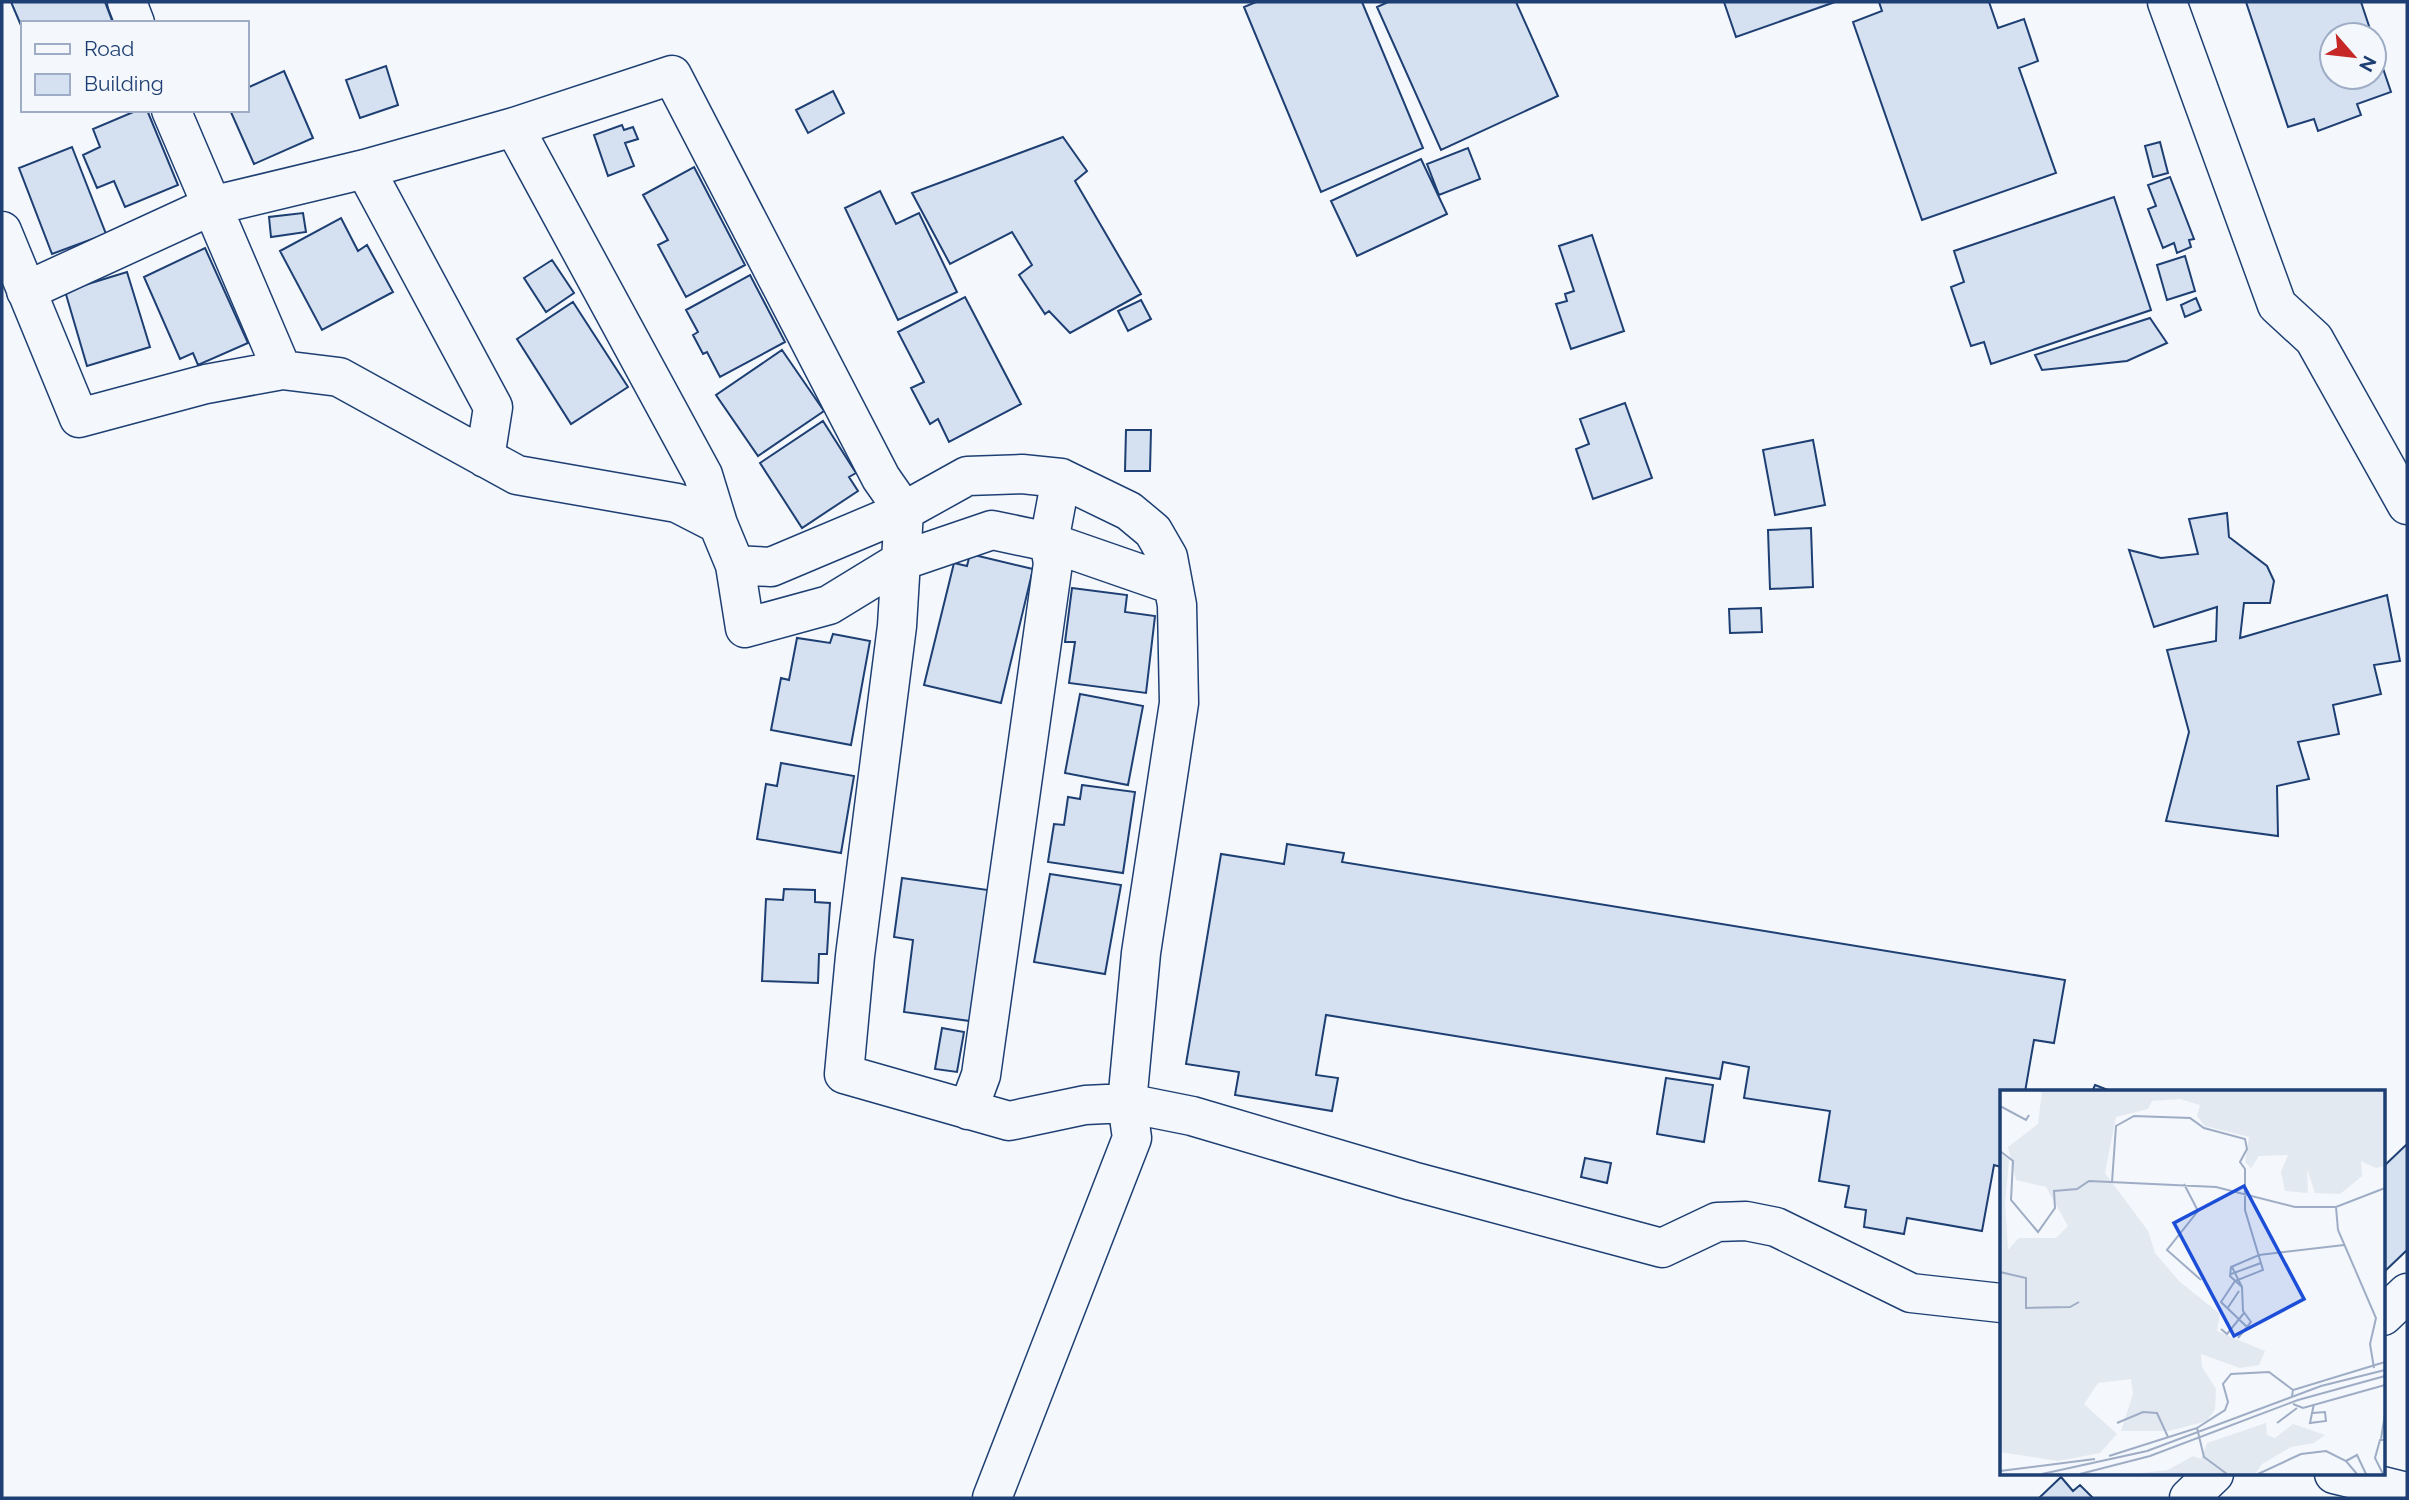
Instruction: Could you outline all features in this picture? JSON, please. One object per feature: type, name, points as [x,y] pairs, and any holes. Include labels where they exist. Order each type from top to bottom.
[{"type":"street","points":[[127,2],[134,21]]},
{"type":"street","points":[[2166,2],[2277,305],[2314,339],[2407,505]]},
{"type":"street","points":[[26,291],[211,206],[365,169],[514,127],[672,75],[881,478],[904,511],[897,626],[855,956],[844,1074],[1009,1121],[1085,1105],[1127,1103],[1192,1116],[1412,1181],[1662,1248],[1717,1222],[1746,1221],[1776,1227],[1911,1293],[2000,1303]]},
{"type":"street","points":[[172,112],[282,370]]},
{"type":"street","points":[[514,127],[703,475],[718,524],[735,565],[745,628],[829,605],[901,561],[992,530],[1049,542],[1173,584]]},
{"type":"street","points":[[365,169],[493,407],[485,458]]},
{"type":"street","points":[[2,231],[79,418],[206,384],[282,370],[339,377],[517,475],[677,503],[718,524]]},
{"type":"street","points":[[735,565],[771,567],[904,511],[967,476],[1022,474],[1061,478],[1129,511],[1153,531],[1168,557],[1177,605],[1179,703],[1141,953],[1127,1103],[1132,1138],[992,1498]]},
{"type":"street","points":[[968,1110],[981,1074],[1053,562],[1049,542],[1061,478]]},
{"type":"street","points":[[2384,1315],[2407,1293]]},
{"type":"street","points":[[2189,1498],[2212,1476]]},
{"type":"street","points":[[2342,1476],[2407,1492]]},
{"type":"building","points":[[11,2],[105,2],[112,21],[21,21],[21,25]]},
{"type":"building","points":[[1256,2],[1362,2],[1423,148],[1321,192],[1244,7]]},
{"type":"building","points":[[1388,2],[1516,2],[1558,96],[1441,150],[1377,7]]},
{"type":"building","points":[[1724,2],[1835,2],[1736,37]]},
{"type":"building","points":[[1879,2],[1989,2],[1998,28],[2024,19],[2038,61],[2019,68],[2056,173],[1922,220],[1853,22],[1882,11]]},
{"type":"building","points":[[2246,2],[2361,2],[2367,21],[2318,21],[2318,91],[2388,91],[2388,83],[2391,92],[2357,104],[2361,115],[2318,131],[2314,119],[2288,127]]},
{"type":"building","points":[[386,66],[398,105],[360,118],[346,80]]},
{"type":"building","points":[[284,71],[313,138],[254,164],[231,112],[248,112],[248,88]]},
{"type":"building","points":[[833,91],[844,113],[808,133],[796,110]]},
{"type":"building","points":[[133,112],[148,112],[178,185],[125,207],[114,181],[97,188],[83,155],[100,147],[93,129]]},
{"type":"building","points":[[622,125],[624,130],[633,127],[638,139],[625,143],[634,166],[608,176],[594,135]]},
{"type":"building","points":[[1063,137],[1087,171],[1075,181],[1141,294],[1070,333],[1049,311],[1045,314],[1019,275],[1032,265],[1012,232],[950,264],[912,193]]},
{"type":"building","points":[[2160,142],[2168,173],[2153,177],[2145,146]]},
{"type":"building","points":[[72,147],[106,234],[52,254],[19,168]]},
{"type":"building","points":[[1468,148],[1480,179],[1439,195],[1427,164]]},
{"type":"building","points":[[1421,159],[1447,214],[1357,256],[1331,201]]},
{"type":"building","points":[[694,167],[745,265],[686,297],[658,245],[668,240],[643,195]]},
{"type":"building","points":[[2170,177],[2194,239],[2189,240],[2191,247],[2177,253],[2174,243],[2163,248],[2148,209],[2156,206],[2148,185]]},
{"type":"building","points":[[880,191],[896,224],[919,213],[957,292],[898,320],[845,208]]},
{"type":"building","points":[[2114,197],[2151,310],[1991,364],[1984,342],[1971,346],[1951,287],[1964,282],[1954,251]]},
{"type":"building","points":[[303,213],[306,232],[271,237],[269,217]]},
{"type":"building","points":[[341,218],[358,251],[367,245],[393,292],[322,330],[280,251]]},
{"type":"building","points":[[1592,235],[1624,331],[1571,349],[1556,304],[1567,301],[1565,294],[1574,291],[1559,246]]},
{"type":"building","points":[[205,248],[248,343],[198,365],[193,353],[180,359],[144,277]]},
{"type":"building","points":[[2185,256],[2195,291],[2167,300],[2157,265]]},
{"type":"building","points":[[552,260],[574,293],[546,312],[524,278]]},
{"type":"building","points":[[127,272],[150,347],[87,366],[65,291]]},
{"type":"building","points":[[750,275],[785,342],[720,377],[707,352],[703,354],[693,335],[698,332],[686,310]]},
{"type":"building","points":[[965,297],[1021,404],[949,442],[938,419],[930,424],[911,388],[924,382],[898,332]]},
{"type":"building","points":[[2196,298],[2201,310],[2185,317],[2181,305]]},
{"type":"building","points":[[1141,300],[1151,319],[1128,331],[1118,311]]},
{"type":"building","points":[[573,302],[628,387],[571,424],[517,339]]},
{"type":"building","points":[[2150,318],[2167,343],[2127,361],[2042,370],[2035,355]]},
{"type":"building","points":[[782,350],[824,411],[758,456],[716,395]]},
{"type":"building","points":[[1625,403],[1652,478],[1593,499],[1576,449],[1589,444],[1580,419]]},
{"type":"building","points":[[823,421],[856,473],[849,477],[858,491],[802,528],[760,463]]},
{"type":"building","points":[[1126,430],[1151,430],[1150,471],[1125,471]]},
{"type":"building","points":[[1813,440],[1825,505],[1775,515],[1763,450]]},
{"type":"building","points":[[2227,513],[2229,537],[2267,566],[2274,581],[2270,603],[2244,603],[2240,638],[2387,595],[2400,661],[2374,665],[2381,694],[2333,705],[2339,734],[2298,742],[2309,779],[2277,786],[2278,836],[2166,821],[2189,732],[2167,650],[2216,641],[2217,607],[2154,627],[2129,550],[2161,558],[2198,554],[2189,519]]},
{"type":"building","points":[[1811,528],[1813,587],[1770,589],[1768,530]]},
{"type":"building","points":[[970,554],[1033,569],[1001,703],[924,685],[954,563],[967,566]]},
{"type":"building","points":[[1072,588],[1127,595],[1125,612],[1155,616],[1146,693],[1069,683],[1075,642],[1065,642]]},
{"type":"building","points":[[1761,608],[1762,632],[1730,633],[1729,609]]},
{"type":"building","points":[[833,634],[870,641],[851,745],[771,730],[781,678],[789,680],[797,638],[830,643]]},
{"type":"building","points":[[1080,694],[1143,706],[1128,785],[1065,773]]},
{"type":"building","points":[[781,763],[854,776],[841,853],[757,839],[766,784],[777,786]]},
{"type":"building","points":[[1082,785],[1135,792],[1123,873],[1048,862],[1054,824],[1064,825],[1068,797],[1080,799]]},
{"type":"building","points":[[1287,844],[1344,853],[1342,862],[2065,980],[2054,1043],[2034,1040],[2025,1090],[2000,1090],[2000,1167],[1994,1165],[1982,1231],[1907,1218],[1904,1234],[1864,1227],[1866,1210],[1845,1207],[1849,1186],[1819,1181],[1830,1111],[1744,1098],[1749,1067],[1723,1062],[1720,1079],[1326,1015],[1316,1075],[1338,1078],[1332,1111],[1235,1095],[1239,1072],[1186,1064],[1221,854],[1284,864]]},
{"type":"building","points":[[1050,874],[1121,885],[1105,974],[1034,962]]},
{"type":"building","points":[[902,878],[988,890],[970,1021],[904,1012],[913,940],[894,937]]},
{"type":"building","points":[[784,889],[815,890],[815,902],[830,903],[827,954],[819,954],[818,983],[762,981],[766,899],[783,900]]},
{"type":"building","points":[[942,1028],[964,1032],[957,1072],[935,1069]]},
{"type":"building","points":[[1666,1078],[1713,1085],[1704,1142],[1657,1134]]},
{"type":"building","points":[[2095,1085],[2108,1090],[2093,1090]]},
{"type":"building","points":[[2407,1144],[2407,1250],[2384,1272],[2384,1166]]},
{"type":"building","points":[[1585,1158],[1611,1163],[1607,1183],[1581,1177]]},
{"type":"building","points":[[2061,1477],[2073,1491],[2080,1485],[2093,1498],[2039,1498]]}]
